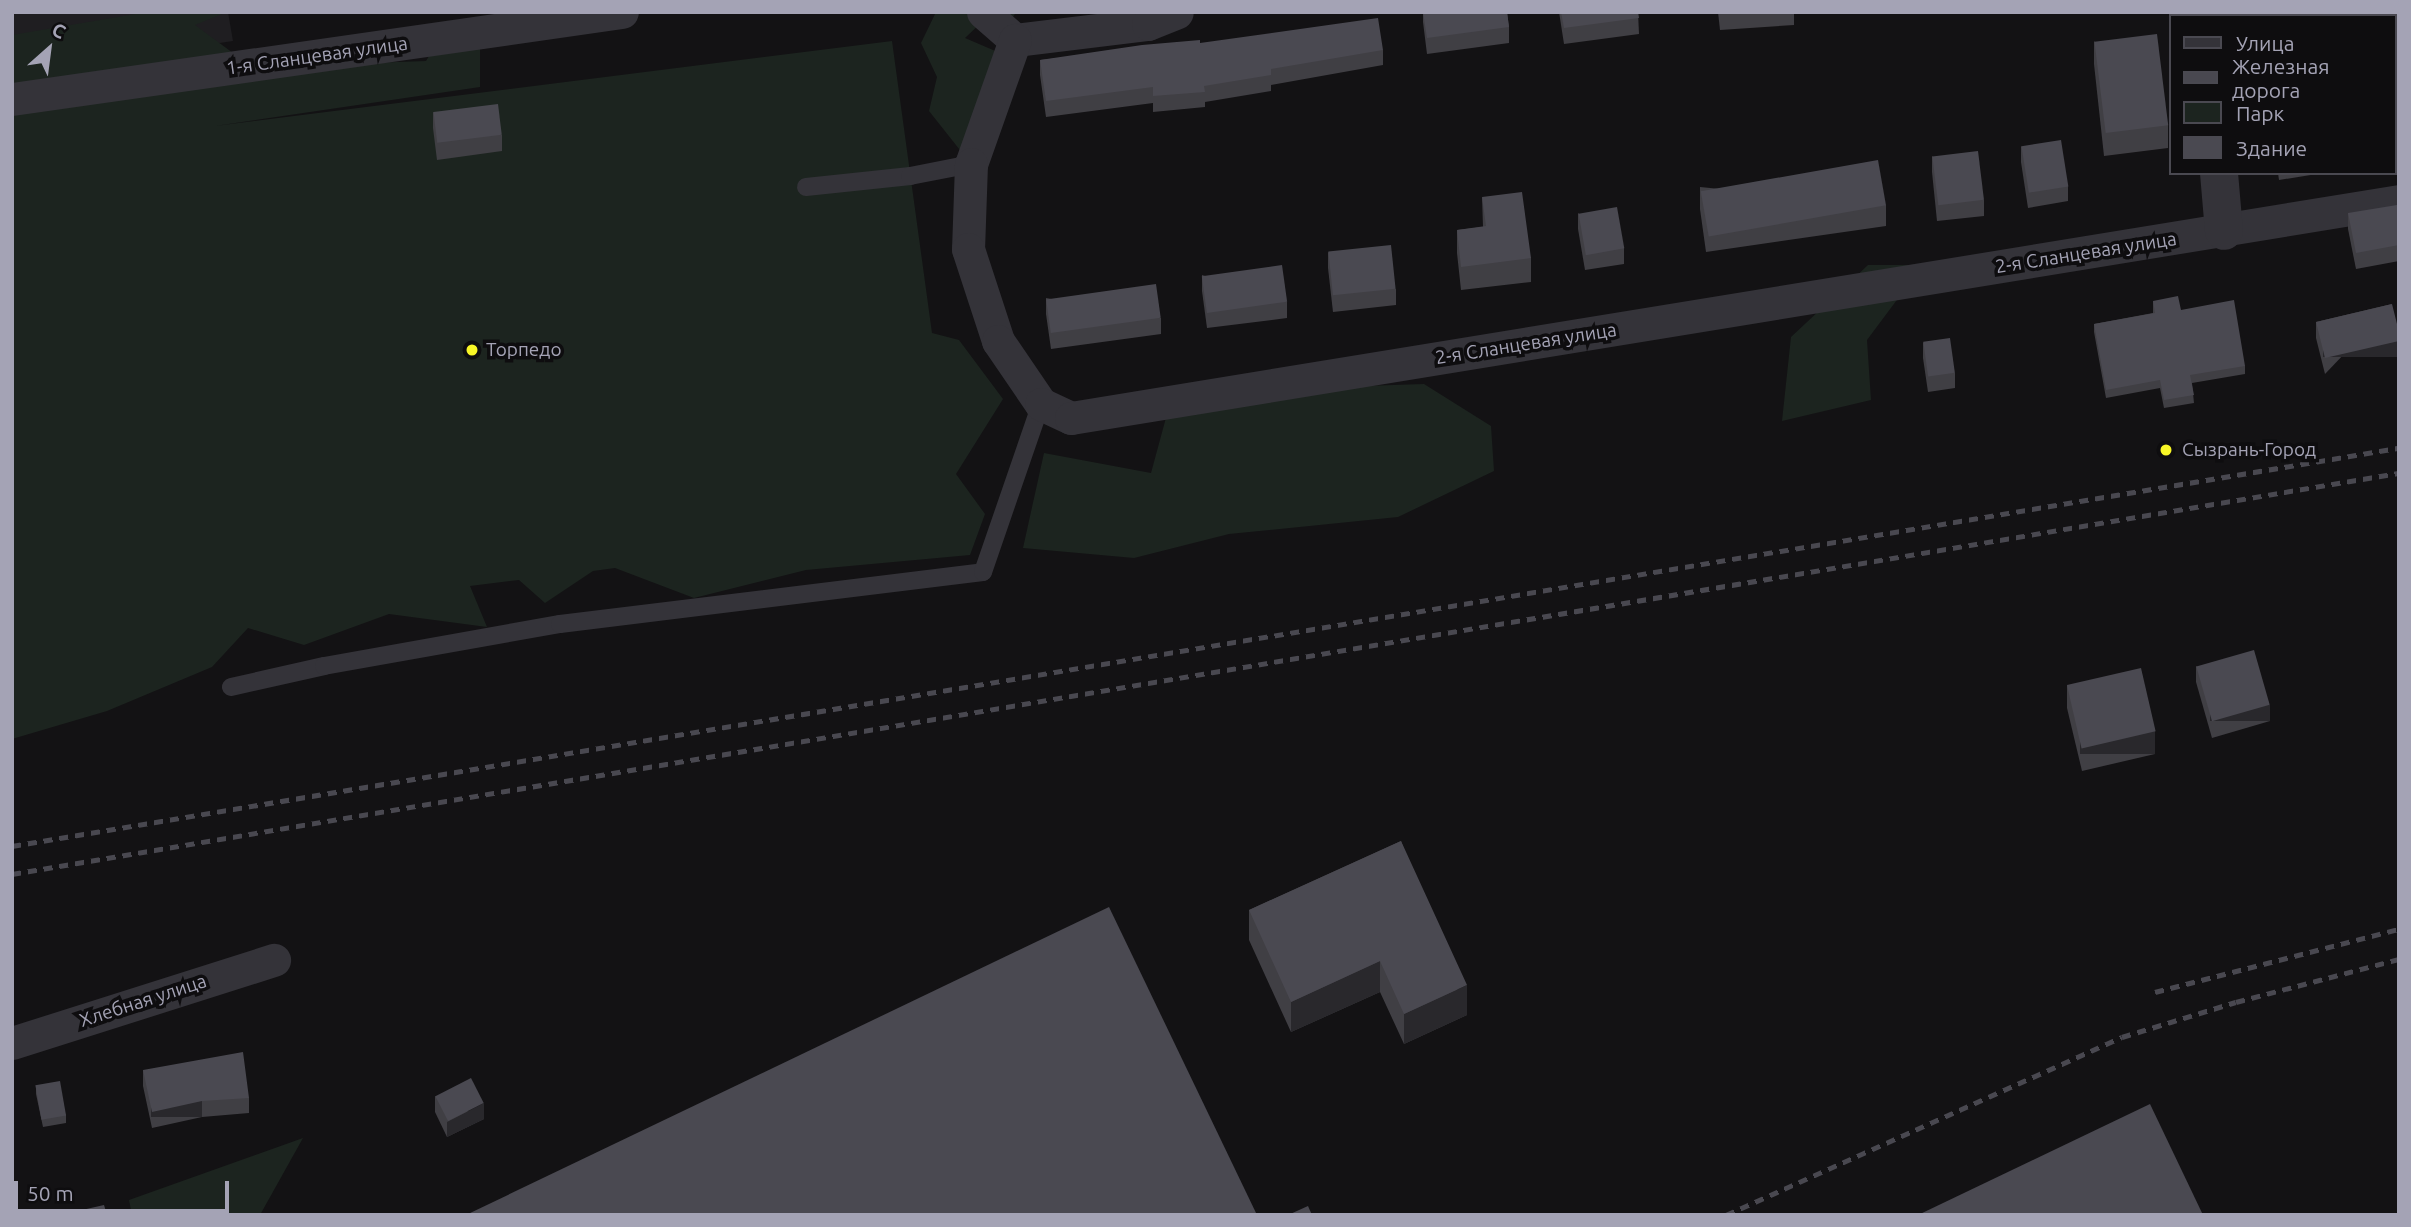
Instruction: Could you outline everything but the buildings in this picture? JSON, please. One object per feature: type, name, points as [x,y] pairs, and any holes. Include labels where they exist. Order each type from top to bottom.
[{"type":"street","name":"1-я Сланцевая улица","points":[[12,99],[622,12]]},
{"type":"street","points":[[983,12],[1014,40],[1148,24],[1177,12]]},
{"type":"street","points":[[1014,40],[971,164],[968,249],[998,341],[1041,404]]},
{"type":"street","points":[[2219,175],[2224,230]]},
{"type":"street","name":"2-я Сланцевая улица","points":[[1041,404],[1072,418],[2399,201]]},
{"type":"street","name":"Хлебная улица","points":[[12,1043],[274,960]]},
{"type":"lane","points":[[806,187],[910,176],[971,164]]},
{"type":"lane","points":[[231,687],[324,666],[560,624],[983,572],[1041,404]]},
{"type":"shaded area","points":[[12,12],[228,12],[233,41],[12,74]]},
{"type":"green space","name":"Торпедо","points":[[147,12],[227,12],[195,25],[252,67],[426,61],[445,29],[480,45],[480,87],[215,126],[892,41],[932,333],[959,340],[1003,399],[956,474],[985,514],[970,555],[806,570],[694,598],[615,568],[593,571],[545,603],[519,580],[470,586],[487,627],[389,614],[304,645],[248,628],[212,667],[107,711],[12,739],[12,35]]},
{"type":"green space","points":[[936,12],[1016,12],[1010,22],[982,22],[965,38],[1000,53],[971,164],[929,111],[937,77],[921,43]]},
{"type":"green space","points":[[1868,265],[1923,265],[1867,340],[1871,400],[1782,421],[1791,337]]},
{"type":"green space","points":[[1424,384],[1491,426],[1494,471],[1398,517],[1229,534],[1134,558],[1023,548],[1044,453],[1151,473],[1167,414],[1302,388]]},
{"type":"green space","points":[[303,1138],[260,1215],[132,1215],[129,1200]]},
{"type":"railway","points":[[12,846],[2399,448]]},
{"type":"railway","points":[[12,874],[2399,473]]},
{"type":"railway","points":[[2155,992],[2399,929]]},
{"type":"railway","points":[[1726,1215],[2122,1037],[2236,1002],[2399,959]]},
{"type":"place","name":"Торпедо","points":[[472,350]]},
{"type":"place","name":"Сызрань-Город","points":[[2166,450]]}]
